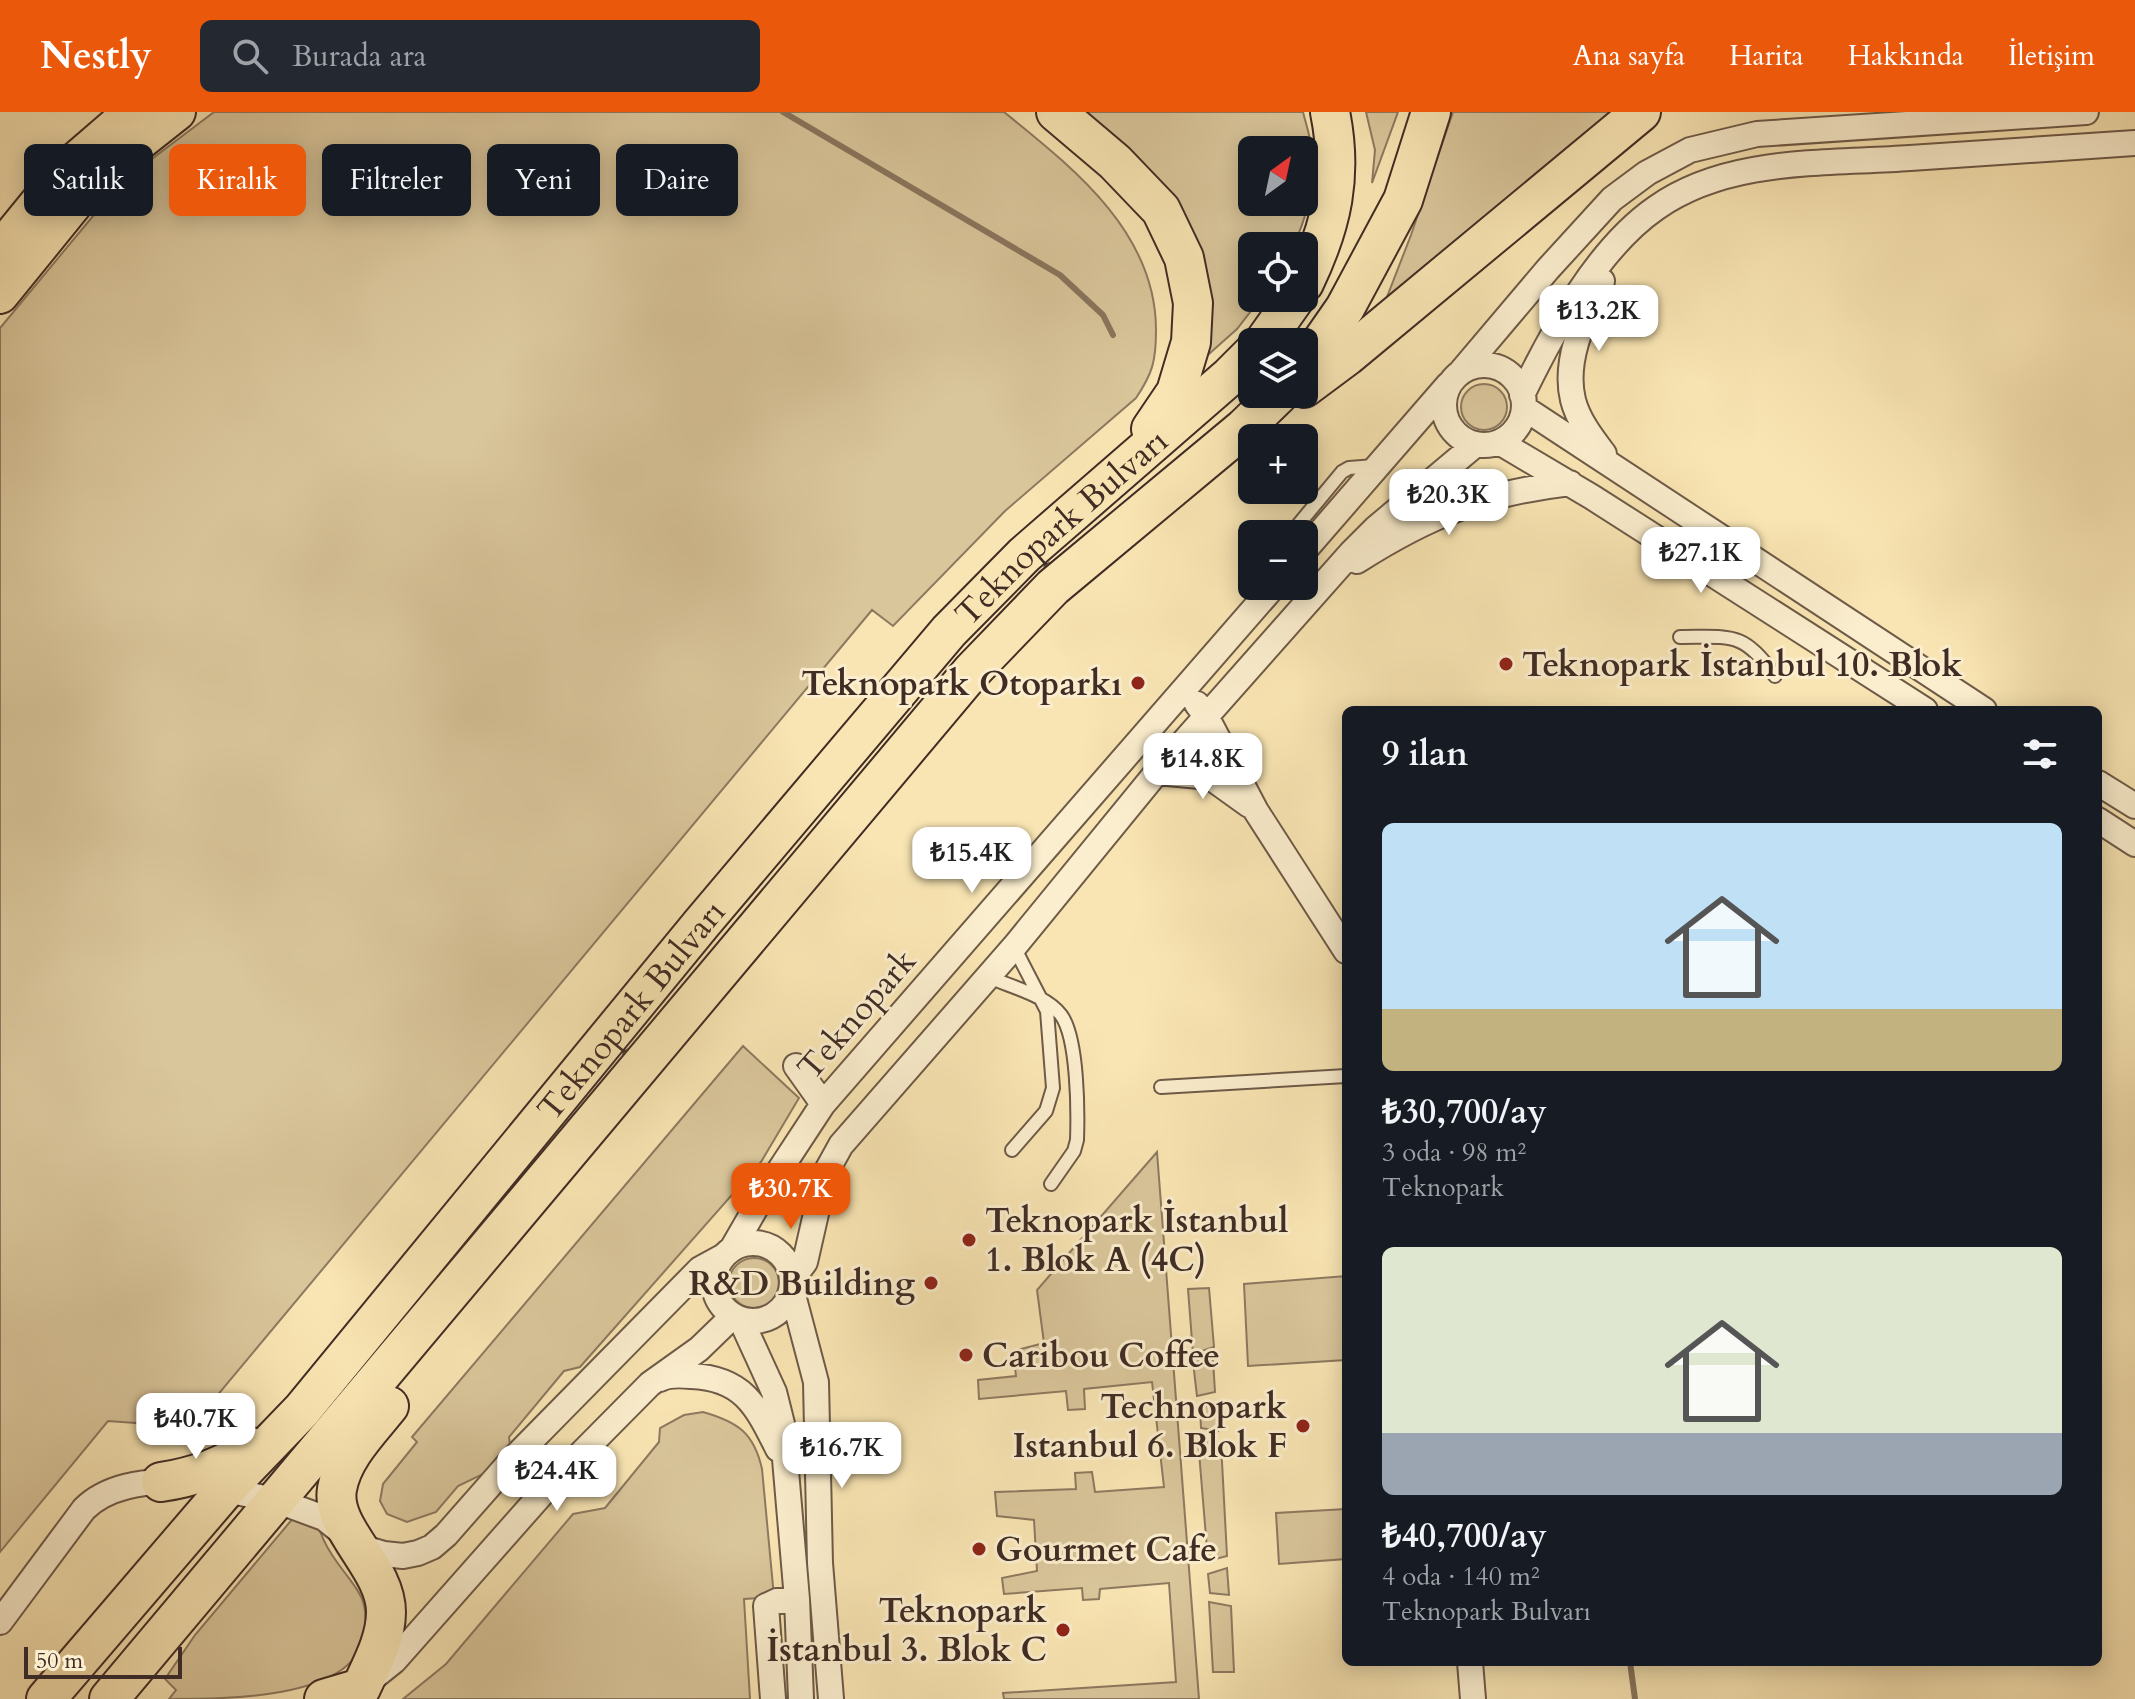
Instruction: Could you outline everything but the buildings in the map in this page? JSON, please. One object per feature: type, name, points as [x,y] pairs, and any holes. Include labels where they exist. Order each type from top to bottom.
[{"type":"highway","points":[[1056,112],[1115,162],[1161,210],[1184,258],[1193,303],[1191,342],[1176,392],[1124,468]]},
{"type":"highway","points":[[1318,249],[1335,195],[1336,144],[1330,112]]},
{"type":"highway","points":[[1318,347],[1345,308],[1403,200],[1431,112]]},
{"type":"highway","points":[[1318,378],[1641,112]]},
{"type":"highway","name":"Teknopark Bulvarı","points":[[46,1699],[226,1489],[302,1410],[702,923],[949,631],[1024,555],[1238,366]]},
{"type":"highway","name":"Teknopark Bulvarı","points":[[1248,424],[1265,408]]},
{"type":"highway","points":[[1250,424],[1274,408]]},
{"type":"highway","name":"Teknopark Bulvarı","points":[[109,1699],[901,754],[1015,625],[1053,587],[1238,433]]},
{"type":"highway","points":[[324,1699],[361,1688],[379,1649],[386,1611],[375,1573],[336,1504],[337,1487],[345,1465],[361,1441],[655,1083],[689,1006]]},
{"type":"highway","points":[[161,1482],[210,1470],[240,1455],[302,1410]]},
{"type":"main road","points":[[0,250],[66,169],[132,112]]},
{"type":"main road","points":[[0,295],[86,189],[125,152],[177,112]]},
{"type":"street","points":[[1318,535],[1548,269],[1612,199],[1647,173],[1690,150],[1757,134],[2086,112]]},
{"type":"street","points":[[361,1688],[394,1661],[547,1488],[650,1384],[737,1318],[754,1322],[778,1313],[805,1262],[823,1182],[841,1145],[989,977],[1157,772],[1325,582],[1376,528],[1488,443],[1516,429],[1541,357],[1577,298],[1619,242],[1657,207],[1679,194],[1728,175],[1786,166],[2135,143]]},
{"type":"street","points":[[1612,466],[1587,430],[1573,402],[1571,369],[1583,323],[1619,242]]},
{"type":"street","points":[[1919,706],[1570,483],[1488,443],[1458,435],[1446,419],[1444,399],[1456,377],[1477,366],[1497,367],[1513,378],[1523,402],[1612,466],[1978,706]]},
{"type":"street","points":[[1325,582],[1384,543],[1441,514],[1505,492],[1570,483]]},
{"type":"street","name":"Teknopark","points":[[801,1699],[797,1599],[782,1424],[774,1392],[737,1318],[721,1305],[714,1281],[727,1253],[823,1104],[1262,600]]},
{"type":"street","points":[[1186,689],[1206,716],[1256,811],[1342,945]]},
{"type":"street","points":[[1157,772],[1210,777],[1256,811]]},
{"type":"street","points":[[2102,785],[2135,806]]},
{"type":"street","points":[[2102,823],[2135,844]]},
{"type":"street","points":[[796,1066],[823,1104]]},
{"type":"street","points":[[727,1253],[744,1243],[758,1243],[771,1246],[782,1254],[789,1265],[816,1382],[820,1563],[831,1699]]},
{"type":"street","name":"Teknopark","points":[[360,1547],[403,1556],[432,1547],[523,1449],[700,1269],[727,1253]]},
{"type":"street","name":"Teknopark","points":[[650,1384],[665,1376],[694,1376],[737,1388],[755,1405],[785,1462]]},
{"type":"street","points":[[0,1622],[84,1509],[95,1498],[113,1490],[161,1482],[226,1489],[278,1501],[324,1518],[360,1547]]},
{"type":"street","points":[[773,1699],[766,1606],[777,1601],[797,1599]]},
{"type":"street","points":[[1470,1666],[1473,1699]]},
{"type":"street","points":[[1482,1666],[1485,1699]]},
{"type":"lane","points":[[1302,520],[1342,472],[1349,468],[1378,466]]},
{"type":"lane","points":[[1680,637],[1733,637],[1756,650],[1775,676]]},
{"type":"lane","points":[[1012,1150],[1046,1111],[1052,1096],[1047,1011],[1014,947]]},
{"type":"lane","points":[[989,977],[1044,1002],[1061,1015],[1071,1042],[1078,1132],[1074,1151],[1051,1184]]},
{"type":"lane","points":[[1161,1087],[1342,1076]]},
{"type":"shaded area","points":[[214,112],[1004,112],[1082,180],[1106,205],[1126,233],[1142,262],[1152,295],[1156,330],[1154,358],[1150,373],[1136,398],[1005,511],[893,626],[872,610],[191,1427],[108,1421],[0,1552],[0,328],[93,216],[153,216],[153,158],[169,146],[169,216],[306,216],[306,144],[172,144]]},
{"type":"shaded area","points":[[1077,112],[1303,112],[1309,136],[1238,136],[1238,216],[1304,216],[1299,232],[1238,232],[1238,312],[1250,312],[1237,329],[1201,361],[1205,313]]},
{"type":"shaded area","points":[[1366,112],[1398,112],[1372,183],[1375,150]]},
{"type":"shaded area","points":[[1453,112],[1626,112],[1380,315],[1411,235]]},
{"type":"shaded area","points":[[1484,384],[1500,391],[1507,407],[1500,423],[1484,430],[1468,423],[1461,407],[1468,391]]},
{"type":"shaded area","points":[[743,1046],[799,1098],[761,1162],[580,1367],[564,1371],[509,1437],[512,1460],[458,1486],[436,1512],[407,1522],[387,1514],[380,1501],[383,1484],[417,1442],[412,1437]]},
{"type":"shaded area","points":[[1157,1152],[1199,1699],[1004,1699],[1003,1693],[1176,1682],[1169,1583],[1100,1589],[1099,1599],[1083,1600],[1082,1588],[1004,1594],[1002,1578],[1037,1571],[1034,1520],[997,1516],[995,1492],[1076,1489],[1075,1473],[1092,1472],[1095,1492],[1164,1487],[1152,1382],[1084,1389],[1085,1409],[1068,1410],[1066,1391],[979,1399],[978,1380],[1016,1376],[1013,1351],[1044,1343],[1037,1290]]},
{"type":"shaded area","points":[[754,1258],[772,1265],[779,1283],[772,1301],[754,1308],[736,1301],[729,1283],[736,1265]]},
{"type":"shaded area","points":[[1342,1276],[1342,1360],[1248,1366],[1244,1284]]},
{"type":"shaded area","points":[[1209,1288],[1214,1347],[1193,1354],[1188,1289]]},
{"type":"shaded area","points":[[1213,1360],[1215,1392],[1197,1396],[1193,1362]]},
{"type":"shaded area","points":[[1217,1405],[1218,1431],[1201,1428],[1200,1407]]},
{"type":"shaded area","points":[[703,1412],[726,1420],[743,1431],[754,1446],[762,1469],[774,1597],[744,1599],[750,1699],[403,1699],[446,1664],[573,1514],[605,1508],[659,1442],[660,1428],[684,1415]]},
{"type":"shaded area","points":[[1198,1440],[1221,1443],[1227,1556],[1208,1561]]},
{"type":"shaded area","points":[[314,1501],[324,1540],[364,1604],[366,1620],[363,1641],[352,1660],[334,1675],[282,1692],[169,1699],[176,1690],[165,1679],[195,1635],[305,1504]]},
{"type":"shaded area","points":[[1342,1509],[1342,1559],[1279,1564],[1276,1513]]},
{"type":"shaded area","points":[[1227,1568],[1229,1595],[1210,1593],[1208,1574]]},
{"type":"shaded area","points":[[1209,1602],[1231,1606],[1234,1672],[1213,1672]]},
{"type":"waterway","points":[[783,112],[1060,275],[1103,315],[1113,335]]},
{"type":"waterway","points":[[1631,1666],[1635,1699]]},
{"type":"place","name":"Teknopark İstanbul 10. Blok","points":[[1506,664]]},
{"type":"place","name":"Teknopark Otoparkı","points":[[1138,683]]},
{"type":"place","name":"Teknopark İstanbul 1. Blok A (4C)","points":[[969,1240]]},
{"type":"place","name":"R&D Building","points":[[931,1283]]},
{"type":"place","name":"Caribou Coffee","points":[[966,1355]]},
{"type":"place","name":"Technopark Istanbul 6. Blok F","points":[[1303,1426]]},
{"type":"place","name":"Gourmet Cafe","points":[[979,1549]]},
{"type":"place","name":"Teknopark İstanbul 3. Blok C","points":[[1063,1630]]}]
